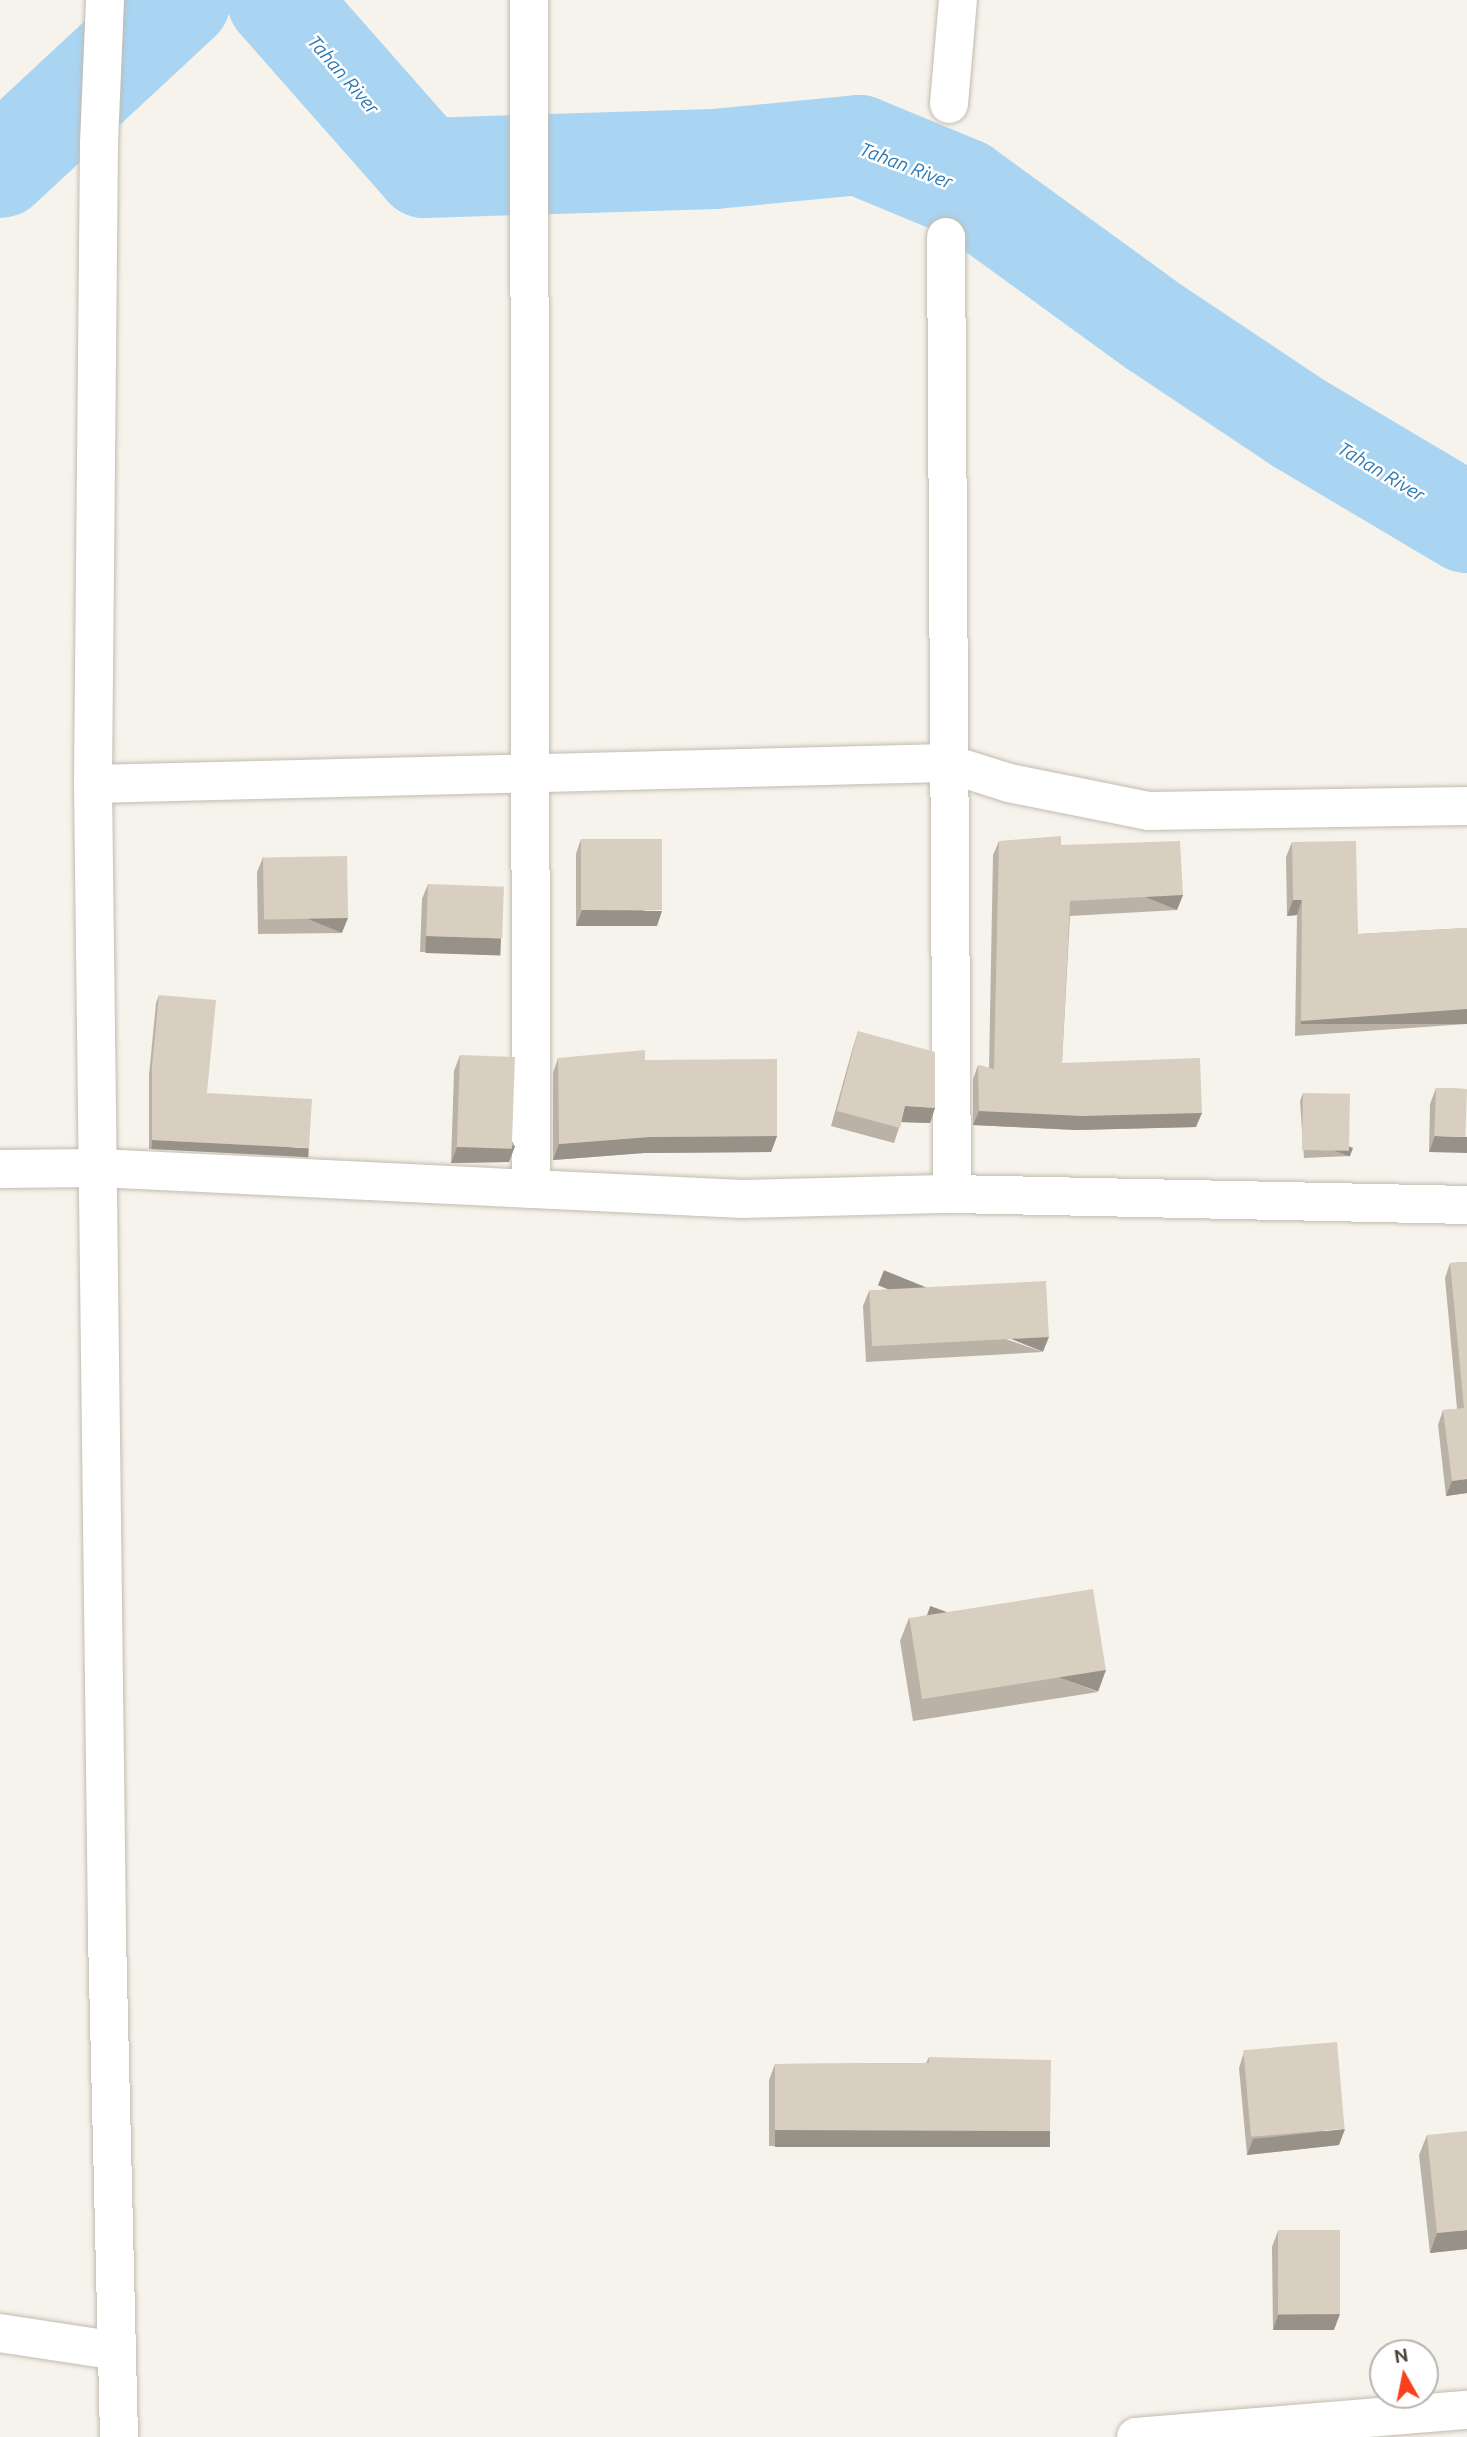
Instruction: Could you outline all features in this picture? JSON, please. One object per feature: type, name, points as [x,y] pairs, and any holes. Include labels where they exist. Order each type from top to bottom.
[{"type":"street","points":[[105,0],[99,145],[93,784],[119,2437]]},
{"type":"street","points":[[529,0],[526,207],[533,772],[531,1189]]},
{"type":"street","points":[[949,104],[958,0]]},
{"type":"street","points":[[946,237],[946,763],[952,1194]]},
{"type":"street","points":[[93,784],[946,763],[1009,783],[1149,811],[1467,806]]},
{"type":"street","points":[[0,1169],[98,1168],[742,1199],[952,1194],[1467,1205]]},
{"type":"street","points":[[0,2333],[117,2351]]},
{"type":"street","points":[[1147,2437],[1467,2410]]},
{"type":"building","points":[[1061,836],[1061,845],[1180,841],[1183,895],[1070,901],[1062,1063],[1200,1058],[1202,1113],[1082,1116],[979,1111],[978,1065],[994,1069],[999,841]]},
{"type":"building","points":[[581,839],[662,839],[662,910],[581,910]]},
{"type":"building","points":[[1356,841],[1358,934],[1467,928],[1467,1009],[1301,1021],[1302,900],[1293,900],[1292,842]]},
{"type":"building","points":[[347,856],[348,918],[264,919],[263,857]]},
{"type":"building","points":[[428,884],[504,887],[502,939],[426,936]]},
{"type":"building","points":[[159,995],[216,1000],[207,1093],[312,1099],[309,1148],[152,1140],[152,1067]]},
{"type":"building","points":[[858,1031],[935,1052],[935,1108],[905,1106],[900,1128],[837,1111]]},
{"type":"building","points":[[645,1050],[645,1060],[777,1059],[777,1136],[649,1137],[559,1144],[558,1058]]},
{"type":"building","points":[[460,1055],[515,1057],[512,1149],[457,1147]]},
{"type":"building","points":[[1436,1088],[1467,1089],[1465,1137],[1434,1136]]},
{"type":"building","points":[[1303,1093],[1350,1094],[1349,1151],[1302,1150]]},
{"type":"building","points":[[1467,1262],[1467,1479],[1452,1481],[1443,1410],[1464,1408],[1450,1263]]},
{"type":"building","points":[[1046,1281],[1049,1337],[872,1346],[869,1290]]},
{"type":"building","points":[[1093,1589],[1106,1670],[922,1699],[909,1618]]},
{"type":"building","points":[[1337,2042],[1345,2129],[1251,2137],[1243,2050]]},
{"type":"building","points":[[929,2057],[1051,2060],[1050,2131],[775,2130],[775,2064],[929,2063]]},
{"type":"building","points":[[1467,2131],[1467,2230],[1437,2233],[1427,2135]]},
{"type":"building","points":[[1278,2230],[1340,2230],[1340,2314],[1278,2314]]},
{"type":"waterway","name":"Tahan River","points":[[0,168],[181,0]]},
{"type":"waterway","name":"Tahan River","points":[[277,0],[425,168],[714,159],[859,145],[963,188],[1156,328],[1300,424],[1467,523]]}]
